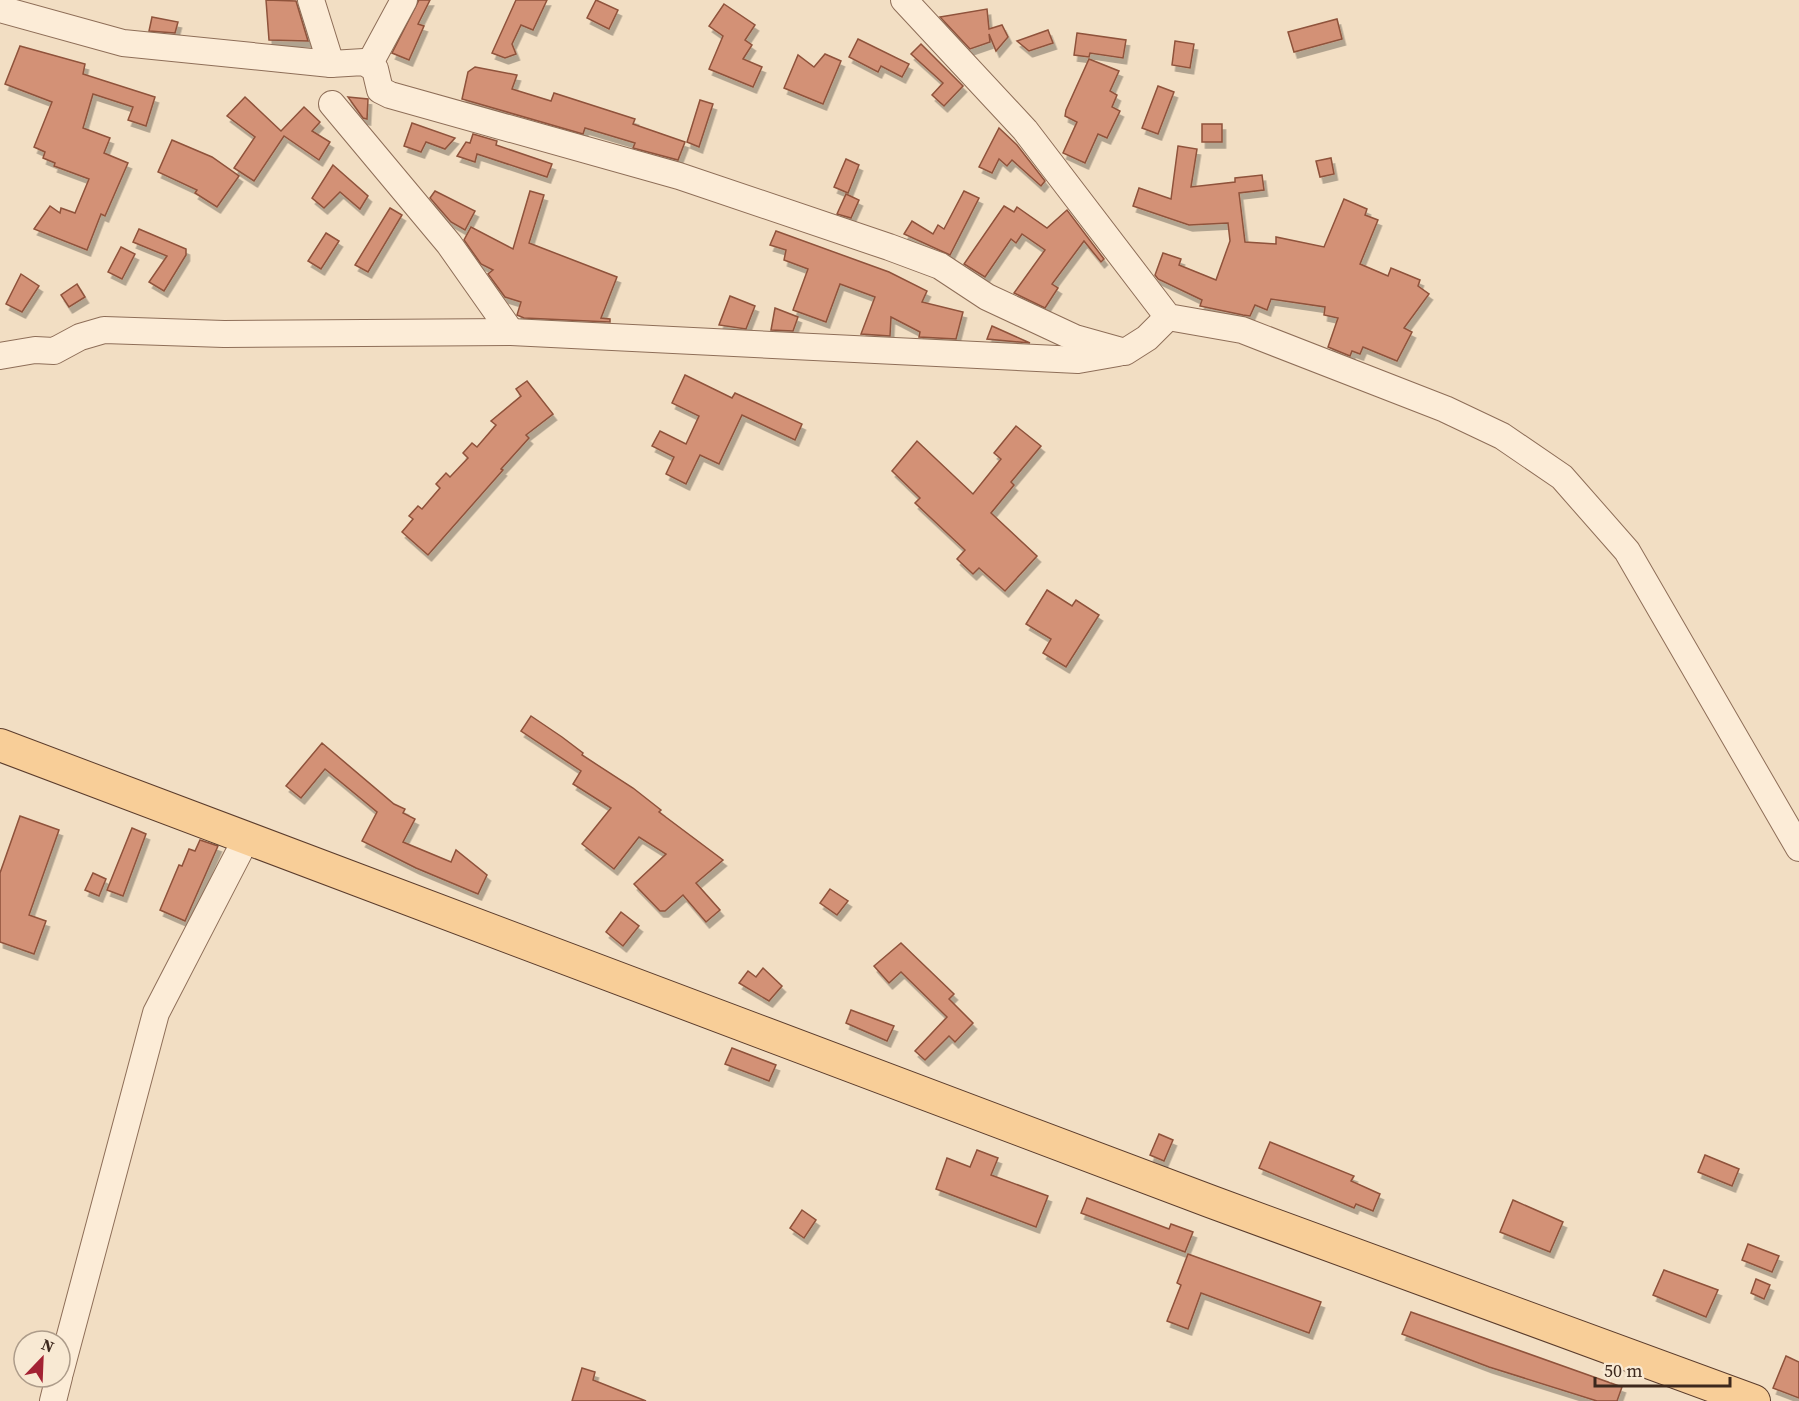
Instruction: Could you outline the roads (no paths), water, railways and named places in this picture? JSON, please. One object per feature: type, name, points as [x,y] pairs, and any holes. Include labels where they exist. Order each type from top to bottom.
[{"type":"main road","points":[[0,745],[1212,1202],[1754,1401]]},
{"type":"street","points":[[311,0],[331,64]]},
{"type":"street","points":[[370,63],[404,0]]},
{"type":"street","points":[[904,0],[1025,130],[1168,317],[1242,330],[1445,409],[1502,436],[1562,477],[1627,551],[1799,848]]},
{"type":"street","points":[[0,9],[123,43],[331,64],[370,63]]},
{"type":"street","points":[[370,63],[375,69],[380,90],[390,95],[679,176],[889,247],[940,266],[987,297],[1075,338],[1125,352]]},
{"type":"street","points":[[332,104],[449,244],[511,332]]},
{"type":"street","points":[[0,356],[54,351],[80,337],[104,330],[224,334],[511,332],[1078,360],[1125,352],[1147,338],[1168,317]]},
{"type":"street","points":[[71,1329],[156,1013],[247,837]]}]
